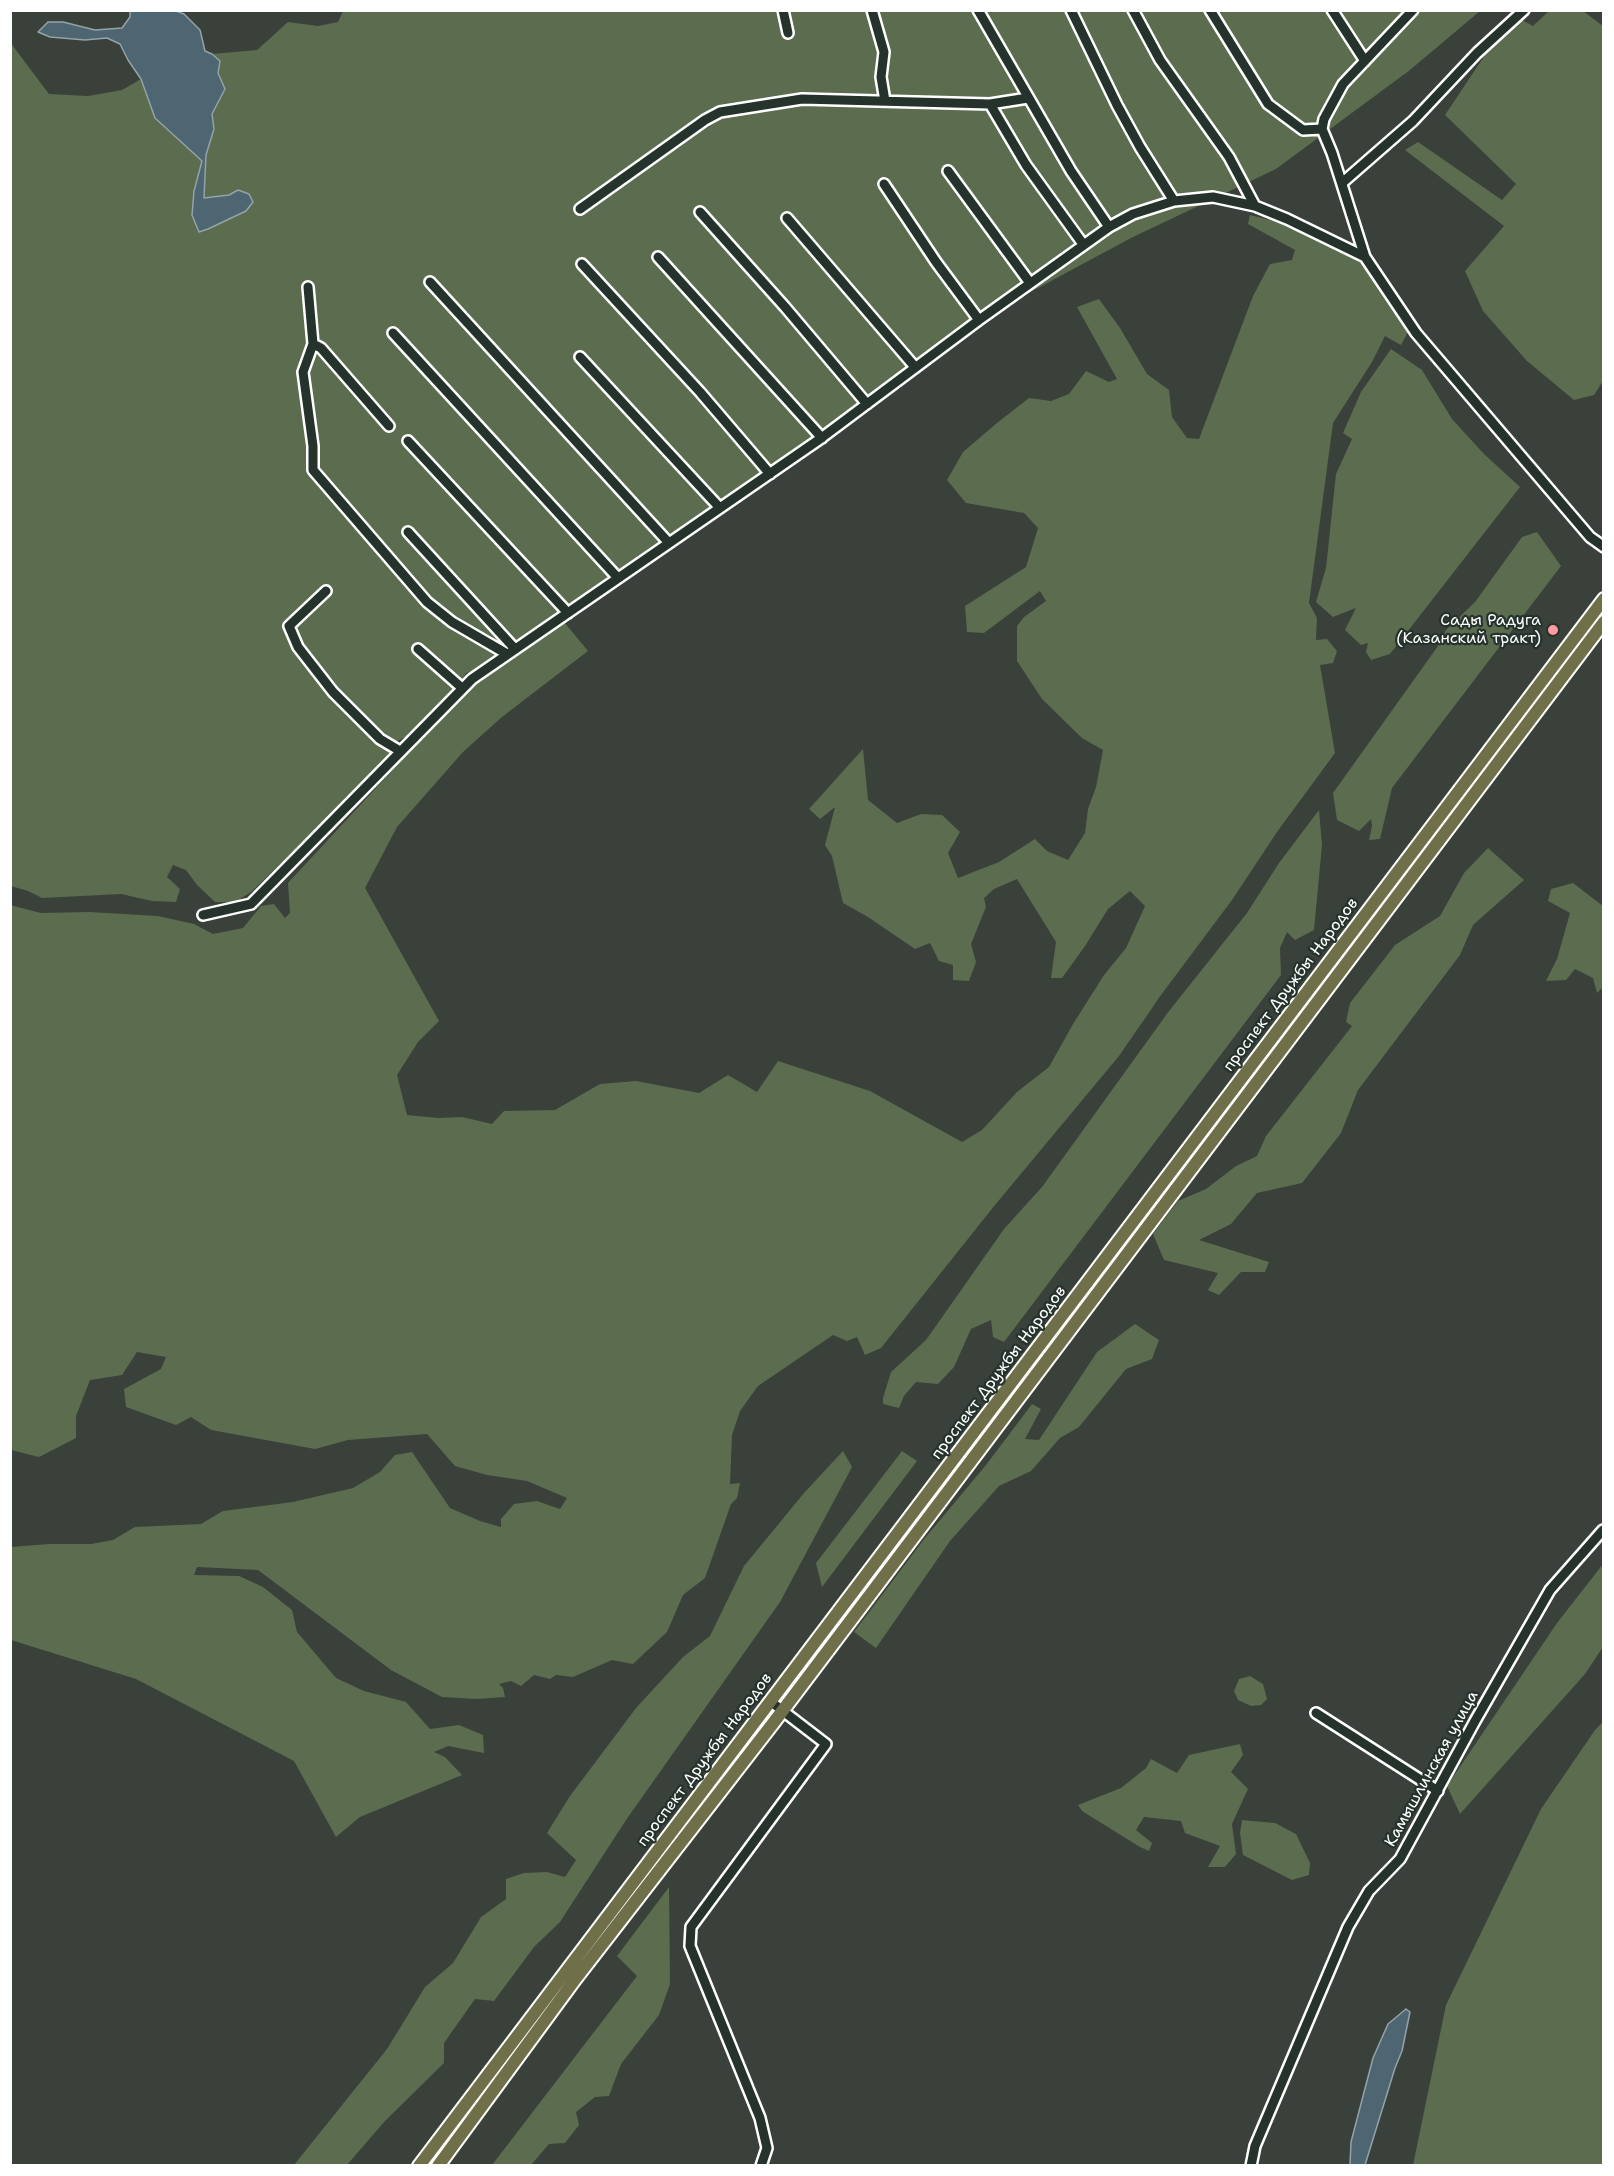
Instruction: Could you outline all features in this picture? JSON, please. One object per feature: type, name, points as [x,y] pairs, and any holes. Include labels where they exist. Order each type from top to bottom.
[{"type":"main road","name":"проспект Дружбы Народов","points":[[419,2166],[1604,598]]},
{"type":"main road","name":"проспект Дружбы Народов","points":[[438,2166],[576,1978],[783,1710],[1604,621]]},
{"type":"street","points":[[783,10],[788,33]]},
{"type":"street","points":[[872,10],[884,51],[881,77],[885,101]]},
{"type":"street","points":[[978,10],[1071,171],[1109,227]]},
{"type":"street","points":[[1071,10],[1117,105],[1174,201]]},
{"type":"street","points":[[1133,10],[1160,60],[1229,157],[1255,206]]},
{"type":"street","points":[[1210,10],[1268,104],[1302,130],[1322,129]]},
{"type":"street","points":[[1332,10],[1365,61]]},
{"type":"street","points":[[1413,10],[1343,84],[1324,119],[1322,129],[1365,256],[1416,333],[1590,537],[1604,547]]},
{"type":"street","points":[[1342,183],[1413,121],[1477,53],[1524,10]]},
{"type":"street","points":[[580,209],[705,120],[720,112],[802,99],[990,104],[1028,98]]},
{"type":"street","points":[[990,104],[1026,165],[1083,244]]},
{"type":"street","points":[[948,171],[1030,283]]},
{"type":"street","points":[[884,184],[936,262],[979,320]]},
{"type":"street","points":[[203,915],[250,904],[472,678],[822,438],[915,367],[1109,227],[1133,214],[1174,201],[1213,197],[1255,206],[1365,256]]},
{"type":"street","points":[[700,212],[785,307],[867,405]]},
{"type":"street","points":[[788,218],[915,367]]},
{"type":"street","points":[[658,257],[822,438]]},
{"type":"street","points":[[582,264],[700,392],[770,474]]},
{"type":"street","points":[[430,282],[669,543]]},
{"type":"street","points":[[308,287],[313,344],[303,372],[313,446],[313,470],[427,602],[452,622],[511,651]]},
{"type":"street","points":[[393,333],[618,578]]},
{"type":"street","points":[[313,344],[321,348],[389,426]]},
{"type":"street","points":[[580,357],[720,508]]},
{"type":"street","points":[[408,441],[568,612]]},
{"type":"street","points":[[408,532],[511,651]]},
{"type":"street","points":[[326,591],[290,626],[298,647],[333,692],[380,739],[400,752]]},
{"type":"street","points":[[418,649],[462,688]]},
{"type":"street","name":"Камышлинская улица","points":[[1251,2166],[1255,2146],[1348,1928],[1370,1891],[1400,1859],[1550,1590],[1603,1530]]},
{"type":"street","points":[[761,2166],[767,2148],[760,2118],[690,1946],[691,1927],[826,1744],[770,1701]]},
{"type":"street","points":[[1316,1713],[1438,1791]]},
{"type":"green space","points":[[343,11],[1480,11],[1410,70],[1276,169],[1131,238],[999,309],[478,670],[466,673],[455,690],[407,739],[403,738],[394,743],[393,753],[380,763],[359,788],[251,892],[235,902],[215,902],[197,885],[186,870],[173,865],[167,877],[180,889],[176,902],[152,901],[121,894],[42,898],[11,886],[10,42],[49,94],[88,96],[122,90],[141,79],[155,118],[202,161],[194,191],[208,229],[246,211],[229,195],[204,198],[206,155],[214,129],[212,114],[225,89],[218,73],[220,61],[212,54],[257,50],[288,22],[318,26],[338,22]]},
{"type":"green space","points":[[1549,11],[1583,11],[1603,26],[1603,381],[1594,395],[1574,400],[1527,361],[1483,311],[1465,271],[1504,226],[1405,150],[1418,142],[1502,200],[1516,184],[1445,115],[1485,55],[1522,20],[1533,26]]},
{"type":"green space","points":[[1250,215],[1274,221],[1324,241],[1366,266],[1409,330],[1401,345],[1385,336],[1372,362],[1333,423],[1309,603],[1317,618],[1316,640],[1327,639],[1337,651],[1333,663],[1320,665],[1335,753],[1119,1056],[995,1205],[881,1348],[865,1355],[857,1337],[847,1341],[833,1335],[758,1386],[740,1411],[732,1435],[730,1484],[740,1483],[737,1498],[731,1504],[705,1578],[683,1595],[667,1632],[633,1664],[612,1660],[573,1677],[556,1675],[550,1679],[534,1675],[521,1686],[511,1681],[499,1684],[503,1688],[505,1697],[476,1699],[442,1697],[391,1670],[258,1570],[197,1567],[194,1575],[239,1576],[263,1587],[292,1610],[297,1632],[336,1678],[364,1691],[406,1702],[430,1729],[459,1725],[483,1735],[484,1753],[448,1746],[434,1752],[445,1757],[462,1775],[360,1817],[336,1837],[294,1761],[136,1679],[11,1640],[11,1547],[91,1544],[113,1540],[135,1527],[201,1524],[223,1511],[293,1502],[353,1488],[380,1472],[395,1455],[412,1452],[450,1508],[480,1521],[501,1527],[501,1519],[514,1504],[537,1501],[560,1509],[567,1498],[527,1481],[487,1475],[455,1466],[427,1434],[348,1440],[315,1449],[211,1430],[191,1417],[176,1425],[126,1407],[124,1389],[161,1369],[166,1357],[137,1352],[122,1375],[90,1380],[76,1416],[76,1438],[39,1457],[11,1450],[10,905],[41,913],[89,912],[158,916],[194,924],[213,934],[243,928],[261,906],[274,904],[285,918],[290,913],[288,883],[415,746],[480,680],[564,622],[588,651],[502,717],[463,752],[397,827],[365,888],[439,1021],[418,1042],[397,1075],[407,1115],[438,1118],[462,1117],[492,1124],[504,1111],[555,1110],[600,1084],[636,1081],[699,1093],[728,1075],[757,1092],[778,1061],[870,1091],[962,1142],[982,1130],[1017,1092],[1049,1067],[1104,975],[1126,948],[1145,906],[1130,891],[1108,909],[1062,978],[1051,978],[1056,942],[1017,879],[994,889],[984,898],[986,907],[971,944],[976,962],[969,981],[953,980],[953,965],[939,961],[930,943],[915,949],[843,903],[832,856],[825,845],[835,807],[820,819],[809,809],[863,749],[868,800],[897,823],[921,814],[942,815],[960,832],[948,853],[958,878],[999,862],[1035,839],[1047,851],[1068,860],[1085,833],[1088,809],[1096,787],[1103,750],[1082,738],[1042,699],[1017,661],[1017,626],[1024,617],[1046,601],[1040,591],[984,633],[967,632],[965,606],[1026,567],[1038,528],[1024,513],[966,503],[947,480],[963,452],[1029,398],[1051,401],[1069,394],[1086,371],[1109,382],[1117,379],[1077,307],[1099,299],[1120,328],[1147,374],[1169,390],[1172,417],[1187,438],[1199,439],[1253,296],[1270,264],[1292,260],[1295,250],[1248,224]]},
{"type":"green space","points":[[1391,349],[1422,370],[1452,419],[1484,454],[1520,487],[1390,654],[1371,660],[1366,652],[1368,643],[1361,645],[1345,630],[1356,608],[1333,617],[1316,602],[1326,568],[1336,474],[1352,439],[1343,433],[1361,392]]},
{"type":"green space","points":[[1537,532],[1561,566],[1392,788],[1380,839],[1369,840],[1371,819],[1359,831],[1337,820],[1333,793],[1438,646],[1446,630],[1475,602],[1522,537]]},
{"type":"green space","points":[[1319,810],[1322,845],[1314,930],[1295,940],[1287,932],[1280,948],[1281,975],[1004,1342],[993,1337],[991,1320],[971,1329],[954,1367],[938,1384],[916,1382],[904,1396],[899,1408],[883,1404],[891,1372],[926,1340],[1004,1229],[1042,1187],[1169,1011],[1247,913],[1279,863]]},
{"type":"green space","points":[[1488,848],[1524,880],[1473,925],[1460,955],[1358,1090],[1341,1133],[1302,1183],[1257,1193],[1231,1224],[1199,1240],[1269,1262],[1265,1272],[1241,1272],[1219,1295],[1208,1290],[1218,1273],[1164,1260],[1153,1234],[1178,1201],[1206,1189],[1236,1166],[1257,1156],[1266,1136],[1352,1026],[1346,1022],[1350,1003],[1395,945],[1440,916],[1464,873]]},
{"type":"green space","points":[[1573,883],[1603,906],[1603,987],[1597,993],[1593,978],[1575,969],[1566,980],[1546,981],[1557,959],[1570,913],[1548,901],[1551,889]]},
{"type":"green space","points":[[1135,1324],[1159,1340],[1152,1359],[1126,1369],[1079,1427],[1060,1438],[1031,1471],[999,1486],[950,1541],[876,1648],[854,1632],[925,1538],[986,1465],[1032,1404],[1041,1409],[1025,1439],[1039,1440],[1097,1352]]},
{"type":"green space","points":[[843,1451],[852,1467],[780,1602],[626,1820],[560,1922],[534,1947],[494,2001],[475,1999],[444,2043],[444,2063],[384,2122],[347,2165],[294,2165],[387,2049],[425,1987],[453,1963],[481,1917],[506,1899],[506,1879],[524,1873],[547,1872],[565,1877],[576,1860],[547,1833],[570,1796],[636,1708],[683,1657],[710,1636],[744,1566],[804,1493]]},
{"type":"green space","points":[[902,1451],[917,1461],[822,1587],[816,1563]]},
{"type":"green space","points":[[1603,1564],[1603,1647],[1585,1674],[1460,1814],[1447,1786],[1557,1623]]},
{"type":"green space","points":[[1250,1676],[1263,1684],[1267,1699],[1261,1705],[1251,1706],[1238,1700],[1234,1691],[1239,1679]]},
{"type":"green space","points":[[1603,1722],[1603,2165],[1413,2165],[1446,2005],[1541,1809],[1595,1730]]},
{"type":"green space","points":[[1240,1744],[1243,1755],[1231,1772],[1248,1789],[1232,1824],[1236,1854],[1225,1867],[1208,1867],[1220,1846],[1185,1833],[1181,1821],[1144,1817],[1136,1830],[1152,1843],[1149,1851],[1082,1811],[1078,1805],[1121,1788],[1146,1768],[1151,1759],[1177,1773],[1189,1755]]},
{"type":"green space","points":[[1242,1820],[1275,1823],[1296,1834],[1310,1863],[1309,1875],[1292,1880],[1243,1855],[1240,1833]]},
{"type":"green space","points":[[669,1887],[670,1984],[659,2015],[621,2064],[609,2096],[595,2097],[576,2112],[579,2125],[565,2143],[549,2144],[531,2165],[492,2165],[637,1976],[617,1956]]},
{"type":"water","points":[[130,11],[176,11],[184,14],[200,30],[205,51],[220,61],[218,73],[225,89],[212,114],[214,129],[206,155],[204,198],[229,195],[238,190],[249,194],[253,202],[246,211],[208,229],[199,232],[192,215],[194,191],[202,161],[155,118],[141,79],[120,44],[107,38],[85,40],[50,37],[38,32],[48,22],[63,22],[95,30],[122,28],[130,17]]},
{"type":"water","points":[[1406,2009],[1410,2012],[1402,2051],[1365,2165],[1350,2165],[1351,2142],[1373,2058],[1388,2024]]},
{"type":"place","name":"Сады Радуга (Казанский тракт)","points":[[1553,630]]}]
